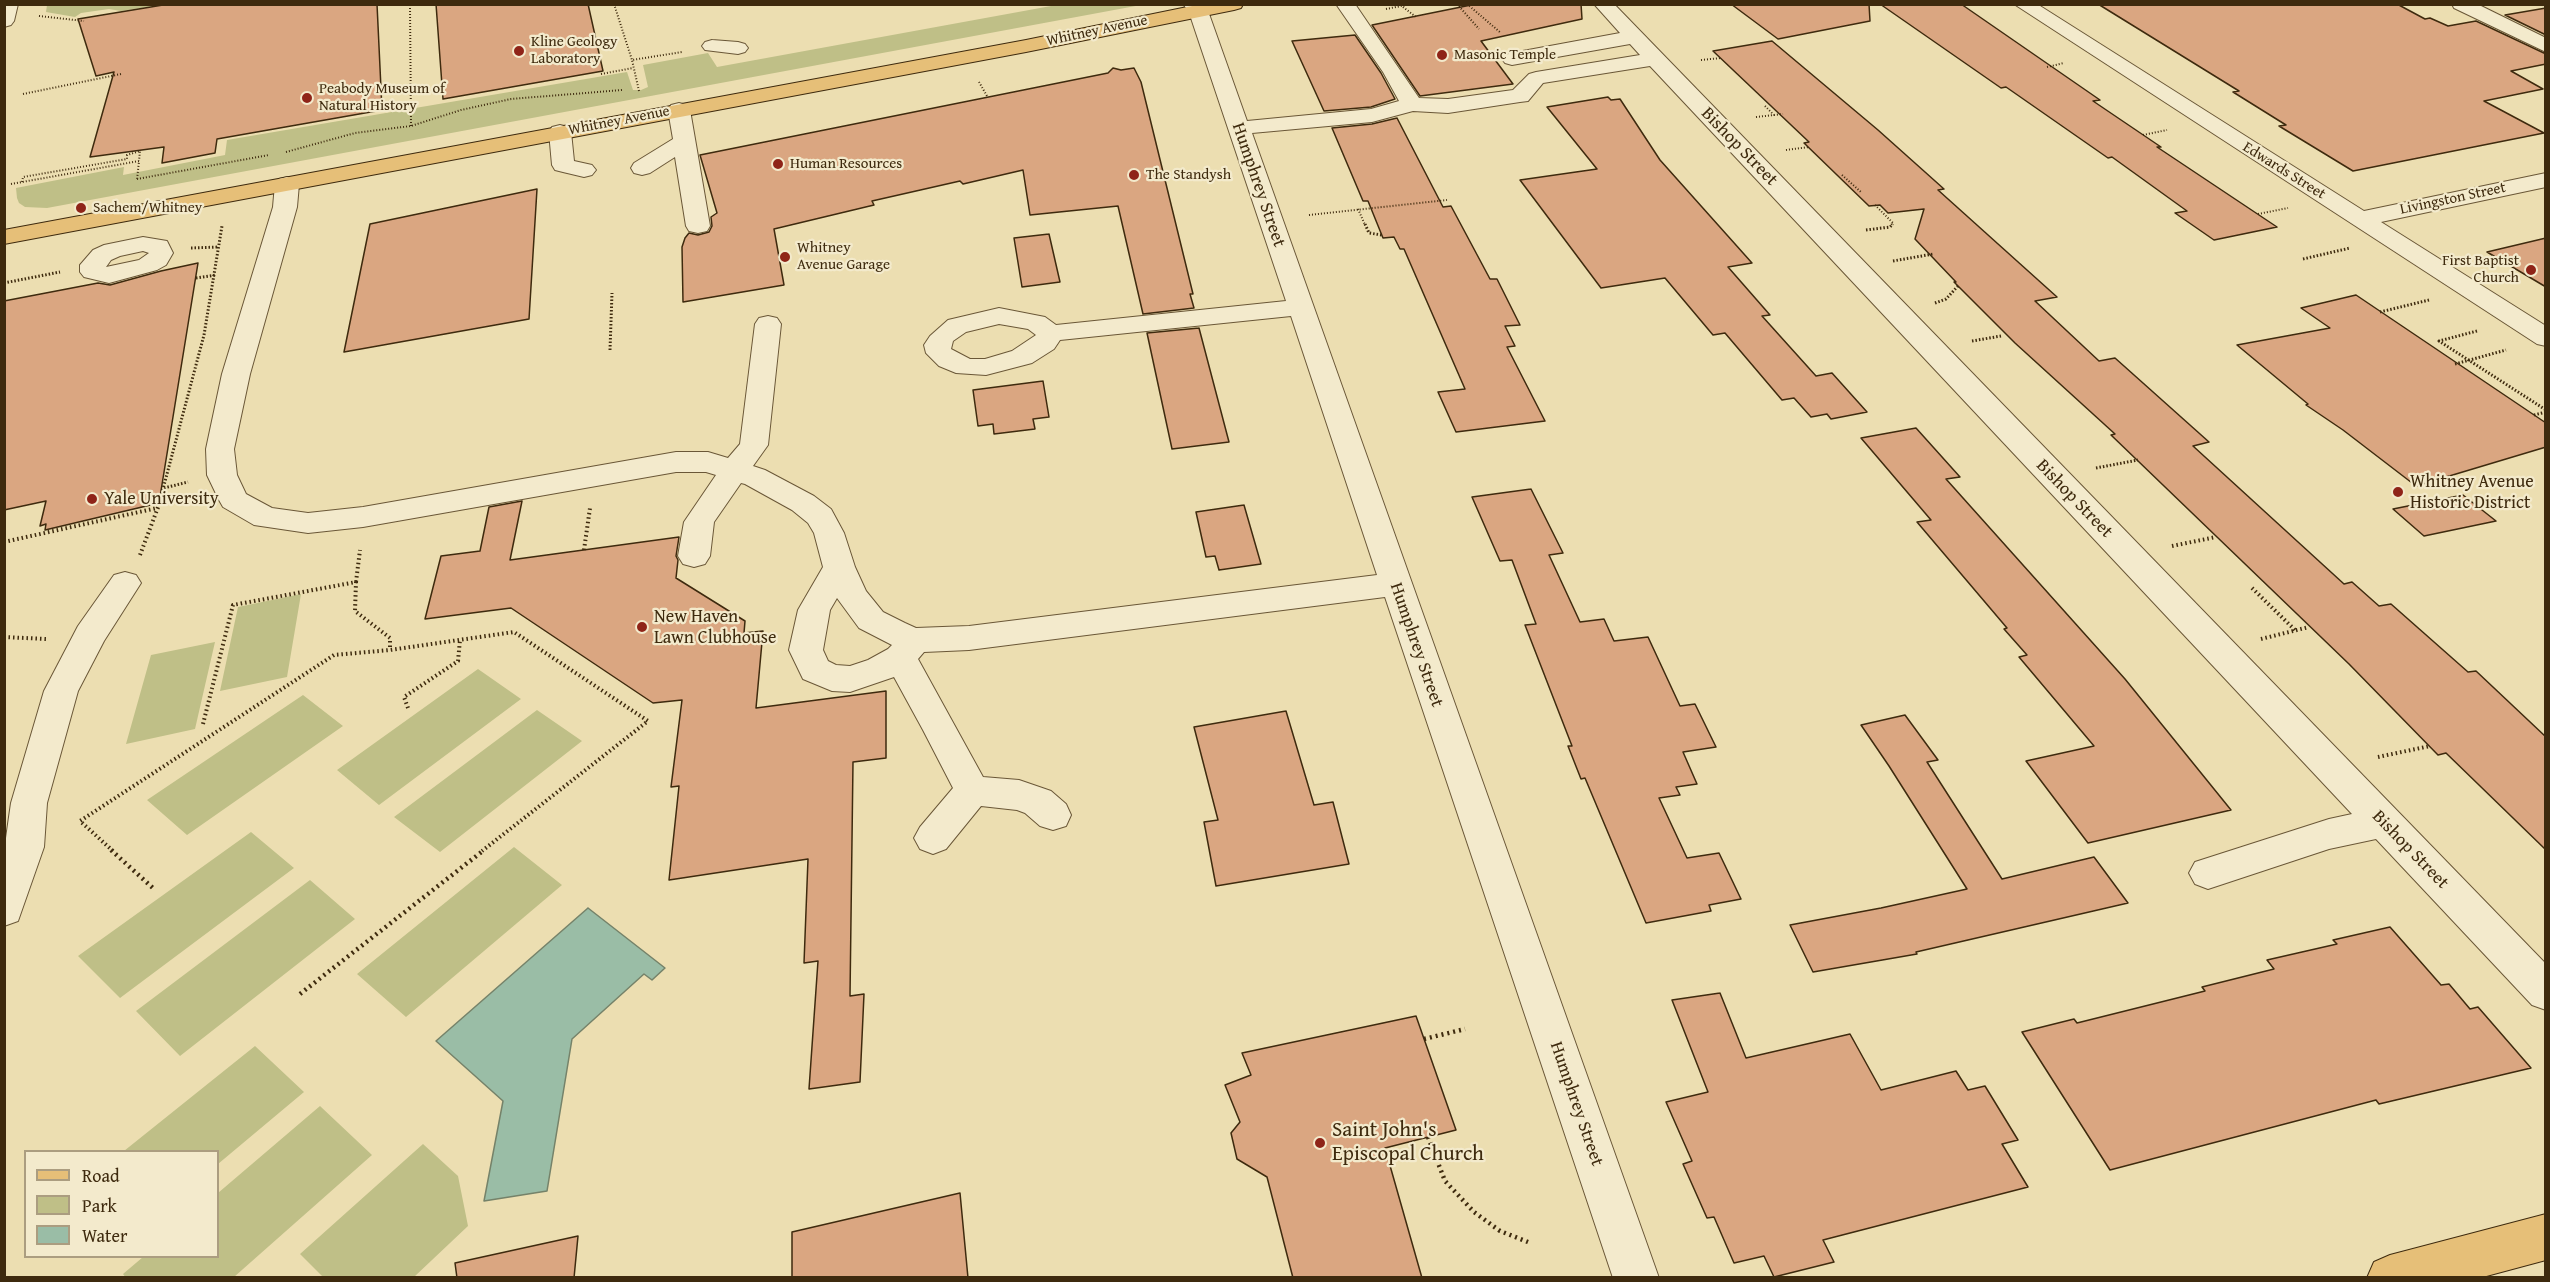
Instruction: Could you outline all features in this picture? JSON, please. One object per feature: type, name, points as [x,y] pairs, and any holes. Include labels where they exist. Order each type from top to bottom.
[{"type":"main road","name":"Whitney Avenue","points":[[4,237],[1026,46],[1195,8],[1234,4]]},
{"type":"main road","points":[[2390,1278],[2546,1237]]},
{"type":"street","points":[[4,21],[8,4]]},
{"type":"street","points":[[1345,4],[1393,72],[1412,104]]},
{"type":"street","name":"Bishop Street","points":[[1603,4],[1639,32],[1655,58],[2546,992]]},
{"type":"street","name":"Edwards Street","points":[[2023,4],[2546,338]]},
{"type":"street","points":[[2461,4],[2546,46]]},
{"type":"street","name":"Humphrey Street","points":[[1195,8],[1239,128],[1636,1278]]},
{"type":"street","points":[[1512,58],[1639,32]]},
{"type":"street","points":[[712,46],[738,48]]},
{"type":"street","points":[[1239,128],[1372,115],[1412,104],[1448,106],[1520,96],[1536,78],[1655,58]]},
{"type":"street","points":[[679,110],[698,226]]},
{"type":"street","points":[[560,132],[563,165],[584,170]]},
{"type":"street","points":[[642,168],[684,142]]},
{"type":"street","name":"Livingston Street","points":[[2361,219],[2546,180]]},
{"type":"street","points":[[286,184],[285,207],[236,374],[220,449],[222,475],[234,500],[265,518],[308,523],[363,518],[676,462],[708,462],[737,470],[803,503],[820,516],[829,533],[839,567],[853,597],[871,620],[907,649],[939,725],[972,791]]},
{"type":"street","points":[[129,246],[136,212]]},
{"type":"street","points":[[153,244],[158,246],[161,253],[157,260],[148,265],[109,275],[93,272],[93,265],[102,255],[129,246],[153,244]]},
{"type":"street","points":[[1051,333],[1300,307]]},
{"type":"street","points":[[694,556],[699,522],[718,492],[754,445],[768,324]]},
{"type":"street","points":[[839,567],[814,610],[806,650],[815,670],[832,678],[850,679],[880,669],[907,649],[969,638],[1395,584]]},
{"type":"street","points":[[4,909],[25,848],[29,803],[61,691],[90,635],[125,583]]},
{"type":"street","points":[[972,791],[1019,795],[1038,802],[1053,815]]},
{"type":"street","points":[[933,838],[972,791]]},
{"type":"street","points":[[2208,873],[2329,834],[2383,822]]},
{"type":"path","points":[[614,4],[640,94]]},
{"type":"path","points":[[1382,9],[1411,4]]},
{"type":"path","points":[[1457,4],[1479,29]]},
{"type":"path","points":[[1467,4],[1506,37]]},
{"type":"path","points":[[410,5],[411,126]]},
{"type":"path","points":[[1402,6],[1416,16]]},
{"type":"path","points":[[39,16],[84,21]]},
{"type":"path","points":[[632,60],[712,46]]},
{"type":"path","points":[[1699,61],[1720,58]]},
{"type":"path","points":[[601,74],[633,68]]},
{"type":"path","points":[[23,94],[121,74]]},
{"type":"path","points":[[632,88],[638,87]]},
{"type":"path","points":[[281,153],[355,133],[411,126],[461,110],[511,99],[626,89]]},
{"type":"path","points":[[1765,106],[1774,115]]},
{"type":"path","points":[[1754,117],[1783,114]]},
{"type":"path","points":[[2143,135],[2176,128]]},
{"type":"path","points":[[1791,155],[1787,148],[1809,147]]},
{"type":"path","points":[[22,183],[23,177],[127,159],[128,155],[140,151],[135,187]]},
{"type":"path","points":[[137,178],[272,155]]},
{"type":"path","points":[[11,184],[139,161]]},
{"type":"path","points":[[1842,175],[1861,192]]},
{"type":"path","points":[[1309,215],[1447,200]]},
{"type":"path","points":[[1856,232],[1890,227],[1893,223],[1875,205]]},
{"type":"path","points":[[2258,214],[2294,207]]},
{"type":"path","points":[[1358,209],[1369,233],[1373,236],[1382,235]]},
{"type":"path","points":[[141,552],[157,508],[204,335],[216,275],[223,219]]},
{"type":"path","points":[[2303,259],[2357,247]]},
{"type":"path","points":[[1886,262],[1933,254]]},
{"type":"path","points":[[4,283],[93,265]]},
{"type":"path","points":[[196,278],[216,275]]},
{"type":"path","points":[[1929,305],[1946,299],[1958,286]]},
{"type":"path","points":[[610,350],[612,293]]},
{"type":"path","points":[[2380,312],[2436,298]]},
{"type":"path","points":[[2483,329],[2439,341],[2546,411]]},
{"type":"path","points":[[1965,342],[2001,336]]},
{"type":"path","points":[[2455,364],[2512,349]]},
{"type":"path","points":[[2534,415],[2546,411]]},
{"type":"path","points":[[2092,469],[2138,460]]},
{"type":"path","points":[[4,542],[157,508]]},
{"type":"path","points":[[2169,547],[2216,537]]},
{"type":"path","points":[[203,724],[233,605],[356,582],[355,611],[390,638],[390,650]]},
{"type":"path","points":[[2253,588],[2295,630]]},
{"type":"path","points":[[2260,639],[2309,627]]},
{"type":"path","points":[[154,889],[80,821],[334,655],[390,650],[514,632],[648,721],[300,994]]},
{"type":"path","points":[[408,708],[404,697],[458,661],[460,640]]},
{"type":"path","points":[[2378,757],[2430,746]]},
{"type":"path","points":[[1424,1039],[1465,1029]]},
{"type":"path","points":[[1428,1137],[1445,1181],[1474,1212],[1500,1231],[1528,1242]]},
{"type":"green space","points":[[47,4],[160,5],[121,11],[109,9],[81,13],[75,17],[46,12]]},
{"type":"green space","points":[[1062,4],[1141,5],[47,208],[25,207],[19,203],[17,198],[16,188],[124,167],[123,175],[225,155],[227,140],[627,72],[633,90],[641,90],[648,87],[643,65],[708,53],[717,67]]},
{"type":"green space","points":[[301,594],[287,677],[220,691],[238,607]]},
{"type":"green space","points":[[215,642],[195,729],[126,744],[151,655]]},
{"type":"green space","points":[[478,669],[521,699],[379,805],[337,770]]},
{"type":"green space","points":[[303,695],[343,726],[187,835],[147,800]]},
{"type":"green space","points":[[537,710],[582,741],[440,852],[394,817]]},
{"type":"green space","points":[[251,832],[294,868],[120,998],[78,956]]},
{"type":"green space","points":[[514,847],[562,885],[406,1017],[357,974]]},
{"type":"green space","points":[[310,880],[355,919],[180,1056],[136,1011]]},
{"type":"green space","points":[[255,1046],[304,1092],[219,1163],[219,1150],[125,1150]]},
{"type":"green space","points":[[320,1106],[372,1155],[234,1277],[126,1278],[123,1274],[142,1258],[219,1258],[219,1192]]},
{"type":"green space","points":[[423,1144],[458,1176],[468,1226],[414,1277],[323,1277],[300,1254]]},
{"type":"water","points":[[588,908],[665,968],[652,980],[644,974],[572,1039],[547,1191],[484,1201],[503,1101],[436,1041]]},
{"type":"building","points":[[169,4],[377,4],[382,110],[217,139],[215,153],[162,163],[164,147],[90,157],[114,72],[96,76],[78,19]]},
{"type":"building","name":"Kline Geology Laboratory","points":[[436,4],[588,4],[603,71],[443,99]]},
{"type":"building","name":"Masonic Temple","points":[[1476,4],[1581,4],[1582,19],[1481,41],[1513,84],[1420,96],[1372,25]]},
{"type":"building","points":[[1731,4],[1869,4],[1870,21],[1778,39]]},
{"type":"building","points":[[1880,4],[1961,4],[2100,100],[2093,101],[2161,147],[2157,147],[2277,227],[2214,240],[2175,213],[2187,211],[2112,157],[2108,158],[2006,87],[2001,88]]},
{"type":"building","points":[[2098,4],[2397,4],[2425,19],[2430,18],[2448,26],[2476,21],[2546,54],[2546,64],[2511,71],[2543,89],[2484,101],[2544,133],[2353,171],[2279,126],[2286,125],[2233,92],[2239,91]]},
{"type":"building","points":[[2546,8],[2546,35],[2505,15]]},
{"type":"building","points":[[1355,35],[1381,73],[1395,99],[1371,107],[1324,111],[1292,41]]},
{"type":"building","points":[[1772,41],[1944,189],[1938,190],[2057,297],[2035,301],[2099,361],[2115,358],[2209,442],[2193,446],[2344,584],[2352,582],[2379,606],[2391,604],[2468,672],[2476,671],[2546,737],[2546,850],[2446,753],[2438,755],[2349,664],[2111,435],[2115,434],[2015,343],[1954,282],[1956,282],[1915,239],[1924,209],[1888,213],[1880,205],[1869,206],[1804,143],[1809,142],[1713,51]]},
{"type":"building","points":[[1113,68],[1121,70],[1134,68],[1141,82],[1193,294],[1190,294],[1194,308],[1143,314],[1118,206],[1030,215],[1023,170],[963,184],[960,181],[872,201],[874,205],[774,229],[784,285],[683,302],[682,247],[685,238],[689,233],[698,235],[709,232],[712,226],[711,217],[717,213],[700,155],[1108,73]]},
{"type":"building","points":[[1608,97],[1611,100],[1620,99],[1660,160],[1752,263],[1728,267],[1770,315],[1762,316],[1816,376],[1832,373],[1867,412],[1831,419],[1827,414],[1811,417],[1794,398],[1782,400],[1725,333],[1713,335],[1665,278],[1601,288],[1520,180],[1597,169],[1547,107]]},
{"type":"building","points":[[1397,118],[1443,207],[1451,206],[1490,279],[1497,279],[1520,325],[1505,326],[1515,346],[1507,347],[1545,421],[1456,432],[1438,392],[1465,389],[1404,249],[1400,249],[1394,237],[1383,238],[1368,201],[1363,201],[1332,128],[1372,124]]},
{"type":"building","points":[[537,189],[529,319],[344,352],[370,224]]},
{"type":"building","points":[[1049,234],[1060,282],[1022,287],[1014,238]]},
{"type":"building","name":"First Baptist Church","points":[[2546,238],[2546,287],[2487,252]]},
{"type":"building","points":[[198,263],[159,503],[45,530],[46,524],[40,526],[46,501],[4,510],[4,301],[98,283],[110,285]]},
{"type":"building","points":[[2356,295],[2546,423],[2546,447],[2416,486],[2343,430],[2306,405],[2308,404],[2237,345],[2330,328],[2301,308]]},
{"type":"building","points":[[1199,328],[1229,442],[1172,449],[1147,333]]},
{"type":"building","points":[[1043,381],[1049,417],[1033,419],[1035,429],[994,434],[993,424],[978,426],[973,390]]},
{"type":"building","points":[[1916,428],[1960,477],[1946,479],[2125,679],[2231,810],[2088,843],[2026,761],[2094,746],[2019,657],[2027,655],[2004,629],[2007,628],[1917,522],[1931,520],[1861,438]]},
{"type":"building","points":[[1531,489],[1563,553],[1549,555],[1580,622],[1604,619],[1614,641],[1648,637],[1680,706],[1695,704],[1716,747],[1683,752],[1697,784],[1676,787],[1680,795],[1659,798],[1687,858],[1719,853],[1741,899],[1709,905],[1711,911],[1646,923],[1585,778],[1581,779],[1568,746],[1572,746],[1525,625],[1536,624],[1512,560],[1500,561],[1472,497]]},
{"type":"building","points":[[2463,495],[2496,521],[2424,536],[2393,509]]},
{"type":"building","name":"New Haven Lawn Clubhouse","points":[[522,501],[510,560],[679,537],[676,578],[745,621],[744,633],[763,631],[756,708],[886,691],[886,758],[853,762],[850,996],[864,994],[860,1082],[809,1089],[818,961],[804,963],[808,859],[669,880],[679,786],[671,787],[682,700],[653,703],[511,608],[425,619],[441,556],[480,551],[489,507]]},
{"type":"building","points":[[1244,505],[1261,564],[1219,570],[1215,556],[1206,557],[1196,512]]},
{"type":"building","points":[[1286,711],[1314,805],[1333,802],[1349,864],[1216,886],[1204,822],[1218,820],[1194,727]]},
{"type":"building","points":[[1905,715],[1938,760],[1927,762],[2002,879],[2094,857],[2128,903],[1916,952],[1917,954],[1813,972],[1790,925],[1967,889],[1861,725]]},
{"type":"building","points":[[2390,927],[2441,985],[2449,984],[2470,1009],[2478,1007],[2531,1068],[2379,1104],[2376,1100],[2110,1170],[2022,1032],[2074,1019],[2077,1023],[2205,991],[2202,987],[2274,969],[2267,960],[2337,944],[2333,940]]},
{"type":"building","points":[[1720,993],[1746,1058],[1850,1034],[1881,1090],[1956,1071],[1968,1090],[1985,1086],[2018,1140],[2002,1144],[2028,1187],[1823,1240],[1834,1262],[1774,1277],[1764,1256],[1734,1263],[1714,1217],[1707,1218],[1683,1164],[1692,1161],[1666,1102],[1708,1092],[1672,1000]]},
{"type":"building","name":"Saint John's Episcopal Church","points":[[1416,1016],[1456,1130],[1385,1148],[1422,1278],[1293,1278],[1267,1177],[1237,1159],[1231,1133],[1240,1122],[1225,1085],[1251,1075],[1242,1053]]},
{"type":"building","points":[[960,1193],[968,1278],[792,1278],[792,1232]]},
{"type":"building","points":[[578,1236],[574,1278],[457,1278],[455,1263]]},
{"type":"place","name":"Kline Geology Laboratory","points":[[519,51]]},
{"type":"place","name":"Masonic Temple","points":[[1442,55]]},
{"type":"place","name":"Peabody Museum of Natural History","points":[[307,98]]},
{"type":"place","name":"Human Resources","points":[[778,164]]},
{"type":"place","name":"The Standysh","points":[[1134,175]]},
{"type":"place","name":"Sachem/Whitney","points":[[81,208]]},
{"type":"place","name":"Whitney Avenue Garage","points":[[785,257]]},
{"type":"place","name":"First Baptist Church","points":[[2531,270]]},
{"type":"place","name":"Whitney Avenue Historic District","points":[[2398,492]]},
{"type":"place","name":"Yale University","points":[[92,499]]},
{"type":"place","name":"New Haven Lawn Clubhouse","points":[[642,627]]},
{"type":"place","name":"Saint John's Episcopal Church","points":[[1320,1143]]}]
